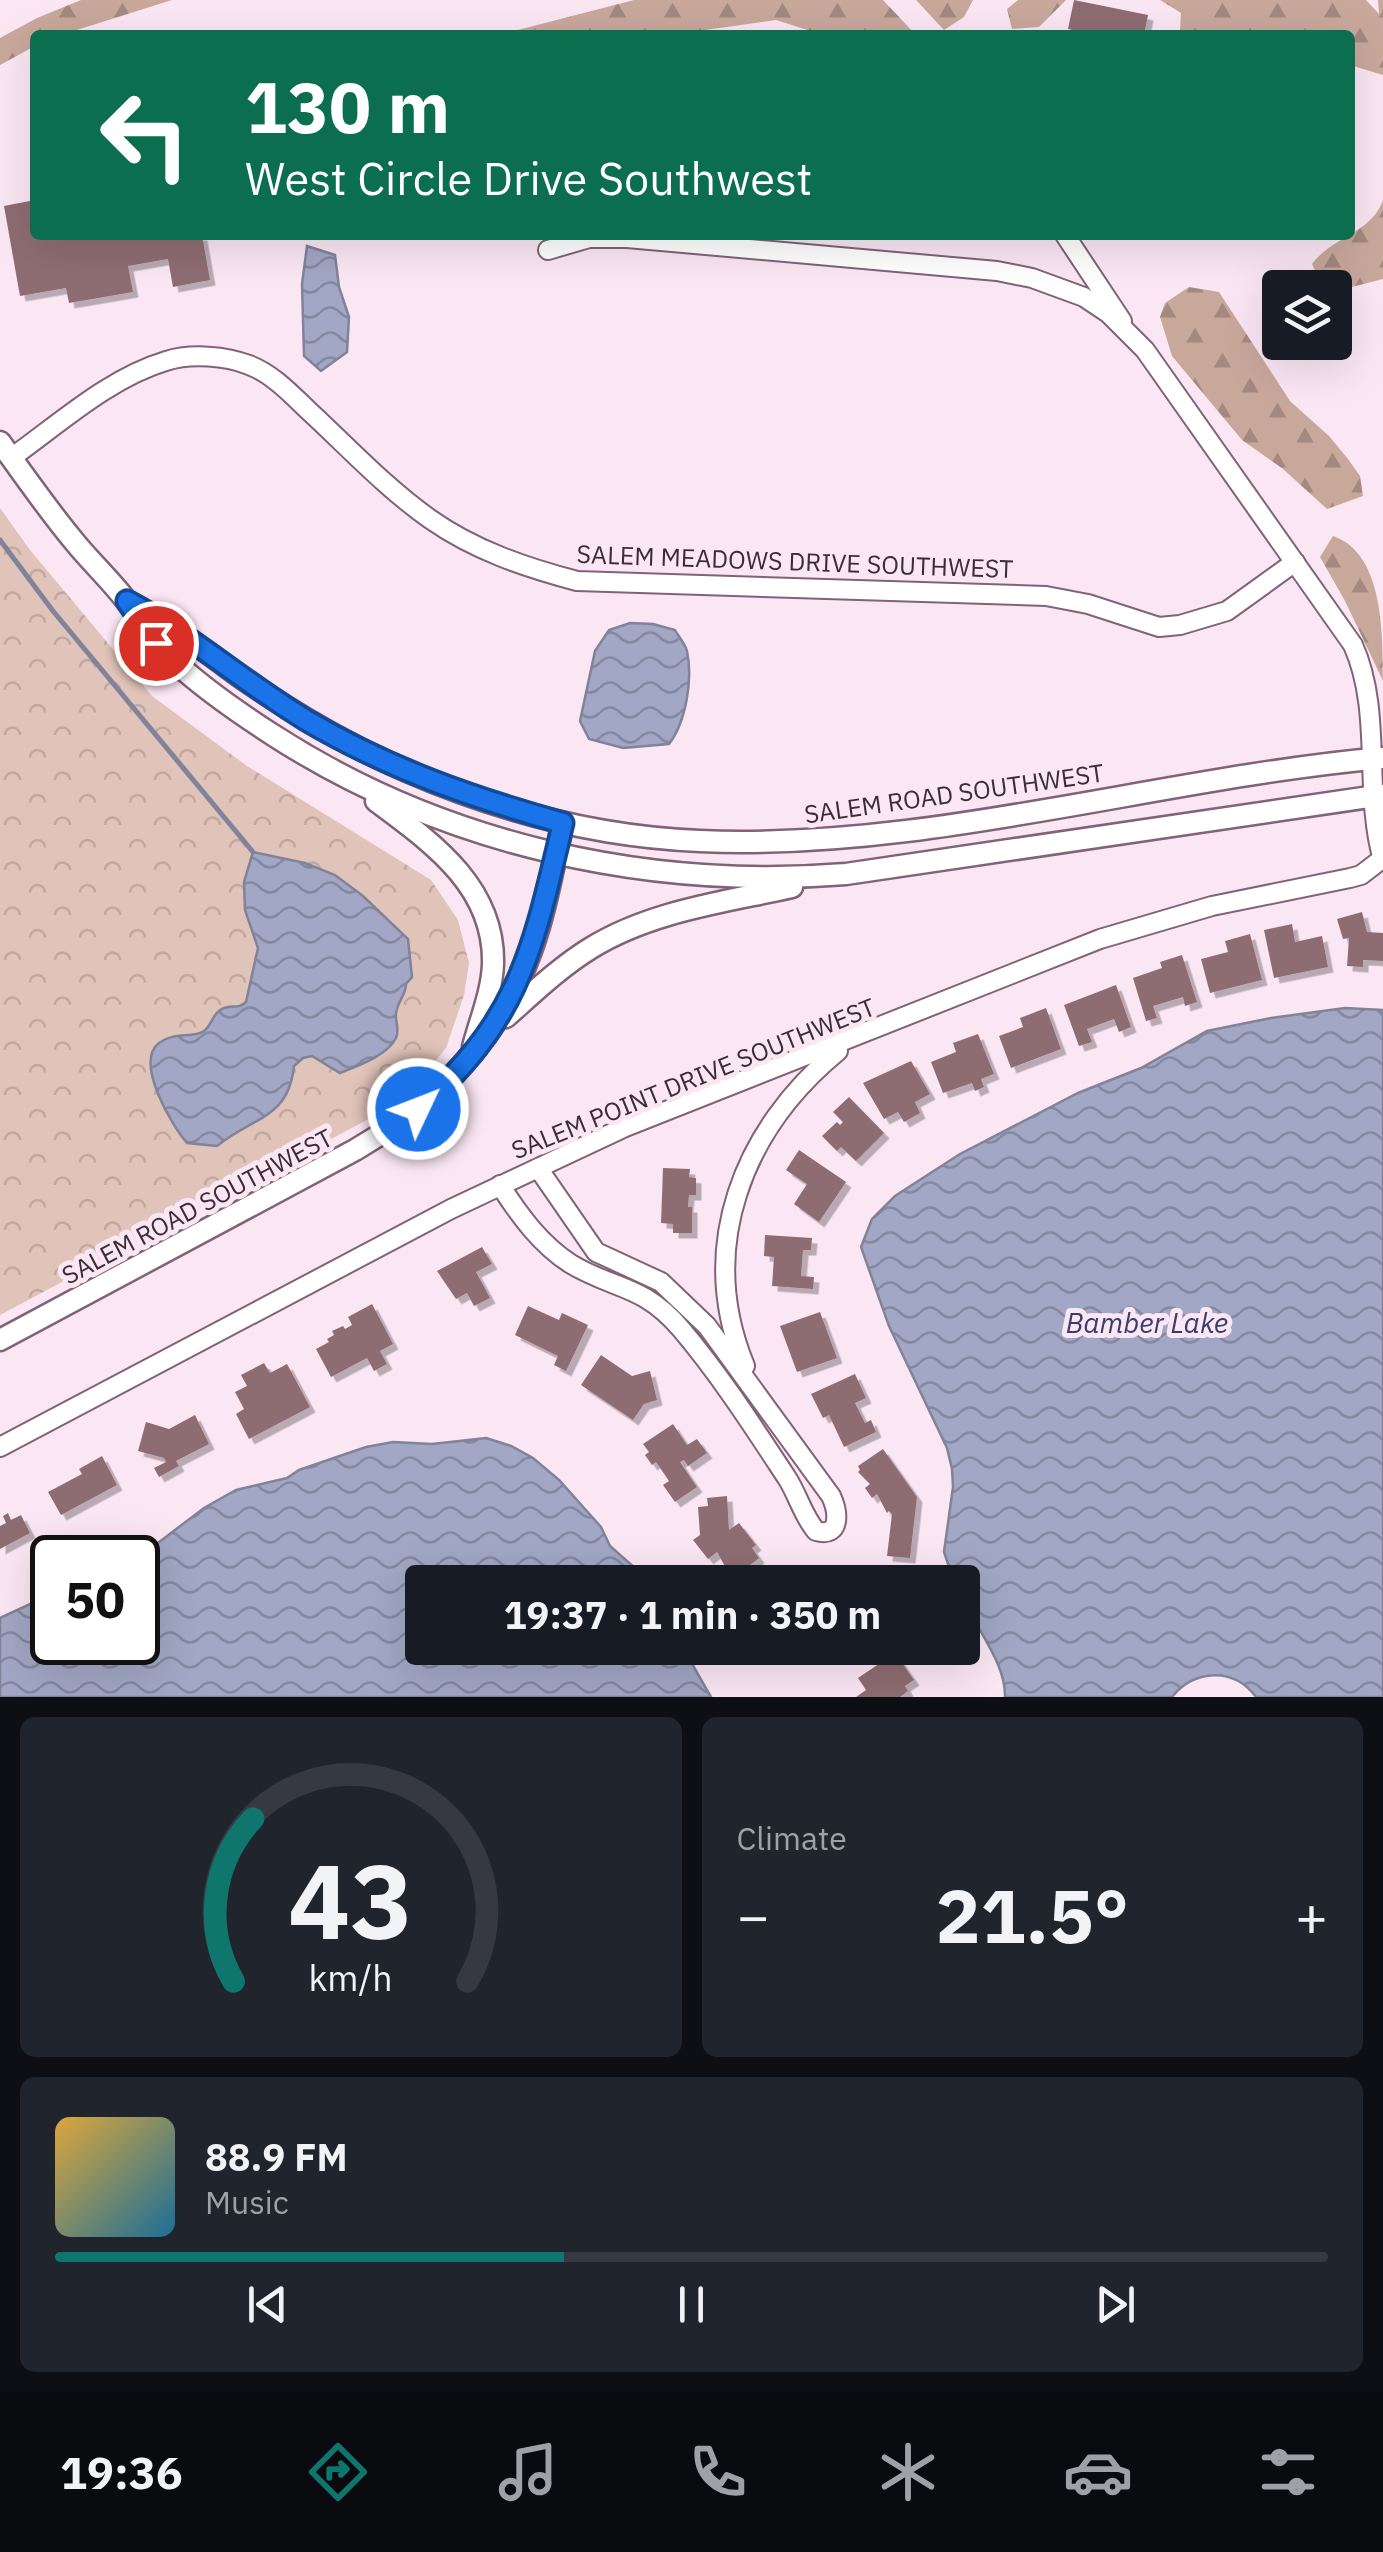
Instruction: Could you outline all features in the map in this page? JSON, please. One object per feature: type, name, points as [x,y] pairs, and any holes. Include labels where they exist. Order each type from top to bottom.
[{"type":"main road","points":[[6,450],[74,542],[127,601],[156,643],[187,673],[253,722],[346,779],[439,849],[474,891],[487,925],[493,966],[470,1059]]},
{"type":"main road","points":[[127,601],[190,638],[308,721],[360,749],[452,789],[563,823]]},
{"type":"main road","points":[[490,1032],[570,963],[616,935],[675,914],[846,874],[1377,777]]},
{"type":"main road","name":"SALEM ROAD SOUTHWEST","points":[[0,1340],[371,1141],[418,1109],[470,1059],[490,1032],[531,951],[563,823],[650,838],[698,841],[834,838],[1377,777]]},
{"type":"main road","points":[[346,779],[470,829],[556,854],[642,870],[704,876],[846,874]]},
{"type":"street","points":[[548,250],[582,240]]},
{"type":"street","points":[[649,240],[997,271],[1032,278],[1084,297],[1127,330]]},
{"type":"street","points":[[1068,240],[1127,330]]},
{"type":"street","name":"SALEM POINT DRIVE SOUTHWEST","points":[[0,1447],[500,1185],[623,1128],[1100,940],[1212,906],[1350,878],[1382,860],[1377,711],[1353,644],[1127,330]]},
{"type":"street","name":"SALEM MEADOWS DRIVE SOUTHWEST","points":[[6,450],[144,370],[170,360],[222,358],[250,366],[280,384],[401,496],[456,536],[514,563],[577,581],[1046,596],[1088,604],[1159,627],[1180,626],[1227,610],[1295,562]]},
{"type":"street","points":[[758,1394],[728,1308],[726,1249],[741,1179],[777,1111],[807,1078],[852,1040]]},
{"type":"street","points":[[500,1185],[525,1220],[560,1256],[648,1298],[682,1330],[790,1483],[811,1525],[816,1531],[830,1531],[838,1515],[831,1496],[720,1342],[674,1292],[631,1266],[596,1252],[538,1168]]},
{"type":"green space","points":[[81,0],[172,0],[77,30],[30,30],[30,49],[0,65],[0,38]]},
{"type":"green space","points":[[634,0],[883,0],[911,30],[807,30],[776,20],[705,30],[518,30]]},
{"type":"green space","points":[[916,0],[973,0],[964,17],[944,30]]},
{"type":"green space","points":[[1018,0],[1066,0],[1039,27],[1012,29],[1007,9]]},
{"type":"green space","points":[[1160,0],[1366,0],[1379,14],[1378,0],[1383,0],[1383,75],[1355,67],[1355,30],[1180,30],[1181,13]]},
{"type":"green space","points":[[1383,200],[1383,279],[1352,287],[1352,270],[1315,270],[1312,264],[1321,255],[1341,240],[1355,240],[1355,231],[1370,220]]},
{"type":"green space","points":[[1189,287],[1219,292],[1290,401],[1329,436],[1360,476],[1363,496],[1327,509],[1283,469],[1242,440],[1172,356],[1160,317],[1165,303]]},
{"type":"green space","points":[[0,508],[30,550],[152,696],[247,766],[431,880],[458,920],[469,963],[464,995],[446,1048],[417,1083],[380,1113],[0,1315]]},
{"type":"green space","points":[[1333,536],[1350,545],[1371,576],[1380,618],[1383,681],[1320,557]]},
{"type":"water","points":[[307,246],[335,255],[339,287],[349,317],[347,352],[321,371],[304,356],[302,284]]},
{"type":"water","points":[[630,623],[675,630],[687,651],[687,700],[669,744],[623,748],[589,739],[580,721],[595,651],[609,630]]},
{"type":"water","points":[[253,852],[305,863],[335,875],[363,896],[408,939],[412,977],[397,1009],[396,1038],[386,1050],[340,1073],[312,1056],[303,1058],[294,1066],[284,1097],[267,1115],[217,1146],[187,1143],[158,1094],[152,1052],[165,1039],[204,1031],[220,1010],[246,1002],[258,948],[245,910],[244,882]]},
{"type":"water","name":"Bamber Lake","points":[[1345,1008],[1383,1010],[1383,1697],[1256,1697],[1237,1680],[1214,1675],[1191,1681],[1172,1697],[1005,1697],[999,1666],[980,1629],[980,1565],[948,1565],[944,1552],[953,1487],[947,1448],[889,1326],[861,1247],[872,1219],[895,1196],[960,1154],[1078,1093],[1141,1068],[1207,1031]]},
{"type":"water","points":[[486,1438],[533,1458],[559,1480],[601,1527],[610,1546],[632,1565],[405,1565],[405,1665],[693,1665],[711,1697],[0,1697],[0,1618],[30,1604],[30,1665],[160,1665],[160,1541],[236,1490],[287,1478],[299,1470],[366,1447],[393,1442],[432,1444]]},
{"type":"building","points":[[1074,0],[1148,15],[1145,30],[1068,29]]},
{"type":"building","points":[[30,201],[30,240],[203,240],[210,280],[173,287],[168,259],[128,266],[133,292],[69,303],[66,288],[20,296],[4,206]]},
{"type":"building","points":[[1362,912],[1367,932],[1383,933],[1383,961],[1363,960],[1363,967],[1347,966],[1349,938],[1343,939],[1337,919]]},
{"type":"building","points":[[1292,924],[1295,942],[1322,936],[1328,967],[1274,978],[1264,930]]},
{"type":"building","points":[[1250,934],[1262,980],[1210,993],[1201,959],[1228,952],[1225,941]]},
{"type":"building","points":[[1182,955],[1197,1002],[1185,1006],[1183,997],[1153,1006],[1157,1018],[1146,1021],[1133,978],[1162,968],[1160,962]]},
{"type":"building","points":[[1116,985],[1131,1027],[1119,1032],[1114,1019],[1087,1029],[1092,1042],[1079,1046],[1064,1005]]},
{"type":"building","points":[[1046,1008],[1061,1049],[1011,1068],[999,1036],[1023,1027],[1020,1018]]},
{"type":"building","points":[[978,1034],[994,1074],[981,1079],[984,1087],[975,1091],[972,1083],[943,1093],[931,1062],[956,1052],[953,1043]]},
{"type":"building","points":[[911,1061],[930,1094],[915,1102],[920,1113],[904,1122],[898,1112],[884,1119],[863,1083]]},
{"type":"building","points":[[849,1097],[884,1133],[856,1161],[841,1147],[837,1151],[822,1136],[837,1122],[843,1122],[833,1112]]},
{"type":"building","points":[[799,1150],[846,1182],[819,1222],[794,1204],[807,1184],[786,1170]]},
{"type":"building","points":[[663,1168],[690,1169],[689,1177],[696,1178],[696,1195],[689,1195],[688,1207],[692,1207],[692,1233],[673,1233],[673,1224],[661,1223]]},
{"type":"building","points":[[765,1235],[812,1238],[811,1250],[803,1250],[801,1276],[814,1277],[813,1289],[772,1286],[774,1257],[764,1256]]},
{"type":"building","points":[[482,1247],[492,1264],[476,1272],[490,1298],[474,1306],[467,1293],[456,1299],[437,1271]]},
{"type":"building","points":[[372,1304],[393,1344],[380,1351],[387,1364],[374,1371],[367,1358],[331,1377],[316,1349],[329,1342],[332,1331],[352,1325],[348,1317]]},
{"type":"building","points":[[528,1306],[559,1320],[562,1313],[588,1325],[566,1371],[554,1365],[558,1356],[515,1335]]},
{"type":"building","points":[[820,1312],[837,1358],[797,1372],[780,1326]]},
{"type":"building","points":[[601,1355],[632,1376],[650,1371],[657,1400],[644,1404],[633,1420],[581,1385]]},
{"type":"building","points":[[264,1363],[270,1373],[287,1364],[310,1407],[249,1439],[236,1414],[244,1409],[235,1392],[247,1386],[241,1375]]},
{"type":"building","points":[[855,1374],[866,1398],[855,1403],[865,1423],[871,1420],[876,1432],[844,1447],[829,1415],[823,1418],[811,1394]]},
{"type":"building","points":[[195,1415],[209,1444],[176,1461],[179,1466],[159,1477],[154,1468],[166,1462],[164,1458],[138,1451],[146,1422],[169,1429]]},
{"type":"building","points":[[673,1424],[687,1445],[697,1439],[707,1453],[688,1466],[684,1460],[680,1462],[697,1487],[675,1502],[663,1485],[669,1481],[656,1462],[652,1465],[643,1444]]},
{"type":"building","points":[[883,1449],[917,1497],[910,1558],[887,1556],[892,1514],[887,1513],[877,1494],[872,1498],[865,1488],[870,1484],[858,1472],[858,1466]]},
{"type":"building","points":[[102,1456],[117,1485],[61,1515],[48,1492],[82,1474],[79,1469]]},
{"type":"building","points":[[727,1496],[729,1530],[739,1523],[756,1545],[752,1548],[759,1558],[750,1565],[724,1565],[717,1552],[708,1559],[693,1540],[700,1535],[698,1507],[708,1506],[707,1498]]},
{"type":"building","points":[[8,1513],[11,1520],[21,1515],[30,1533],[0,1549],[0,1526],[6,1523],[3,1516]]},
{"type":"building","points":[[877,1665],[903,1665],[914,1680],[905,1686],[908,1691],[900,1697],[856,1697],[866,1690],[858,1678]]},
{"type":"waterway","points":[[0,540],[53,611],[253,852]]},
{"type":"route","points":[[156,643],[127,601],[343,740],[452,789],[563,823],[539,925],[518,984],[470,1059],[418,1109]]}]
